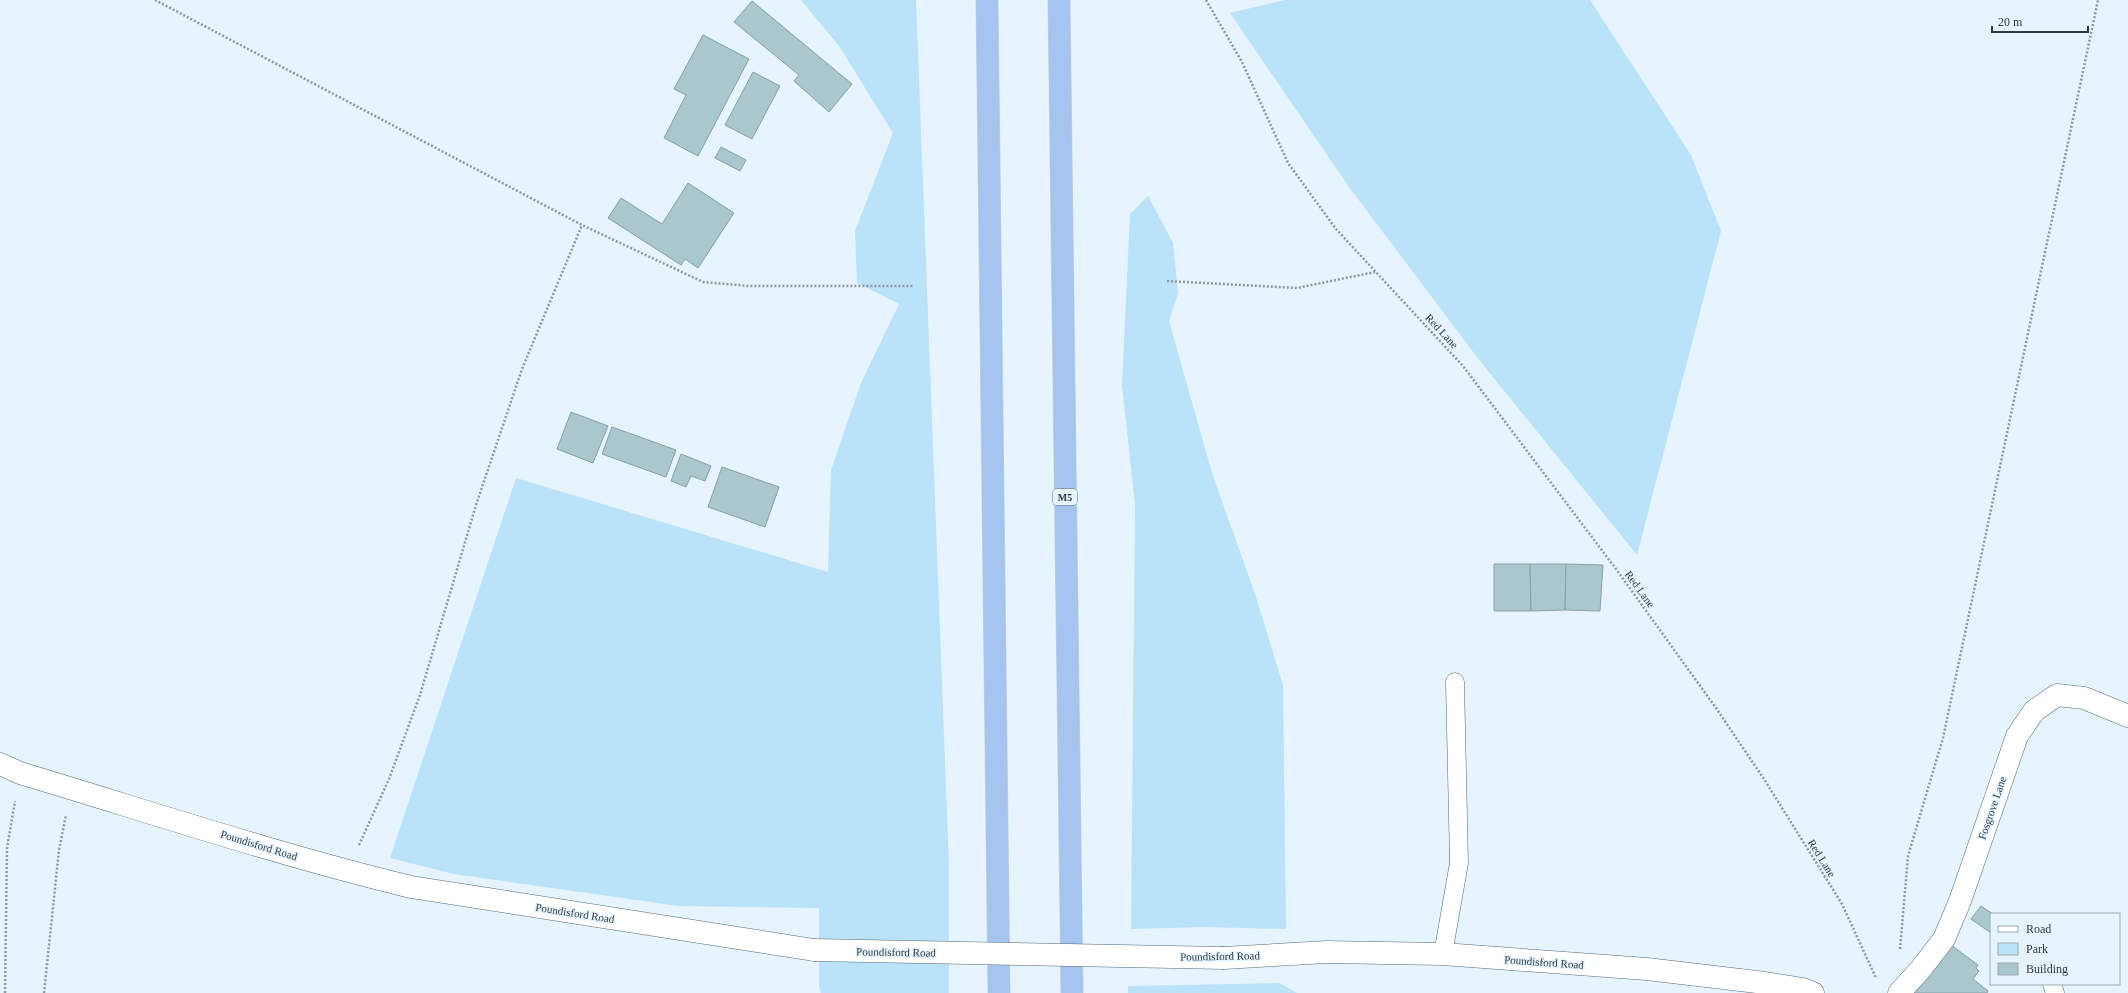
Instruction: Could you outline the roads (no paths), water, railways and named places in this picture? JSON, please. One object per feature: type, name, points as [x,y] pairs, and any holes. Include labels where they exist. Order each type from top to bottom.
[{"type":"highway","points":[[987,0],[999,993]]},
{"type":"highway","name":"M5","points":[[1059,0],[1072,993]]},
{"type":"street","name":"Fosgrove Lane","points":[[1899,993],[1920,970],[1944,939],[1960,900],[2017,736],[2034,711],[2057,695],[2084,698],[2128,716]]},
{"type":"street","name":"Poundisford Road","points":[[0,764],[20,773],[347,871],[411,887],[814,950],[1224,958],[1326,952],[1443,954],[1647,969],[1765,983],[1803,989],[1813,993]]},
{"type":"lane","points":[[1443,954],[1459,863],[1454,682]]}]
